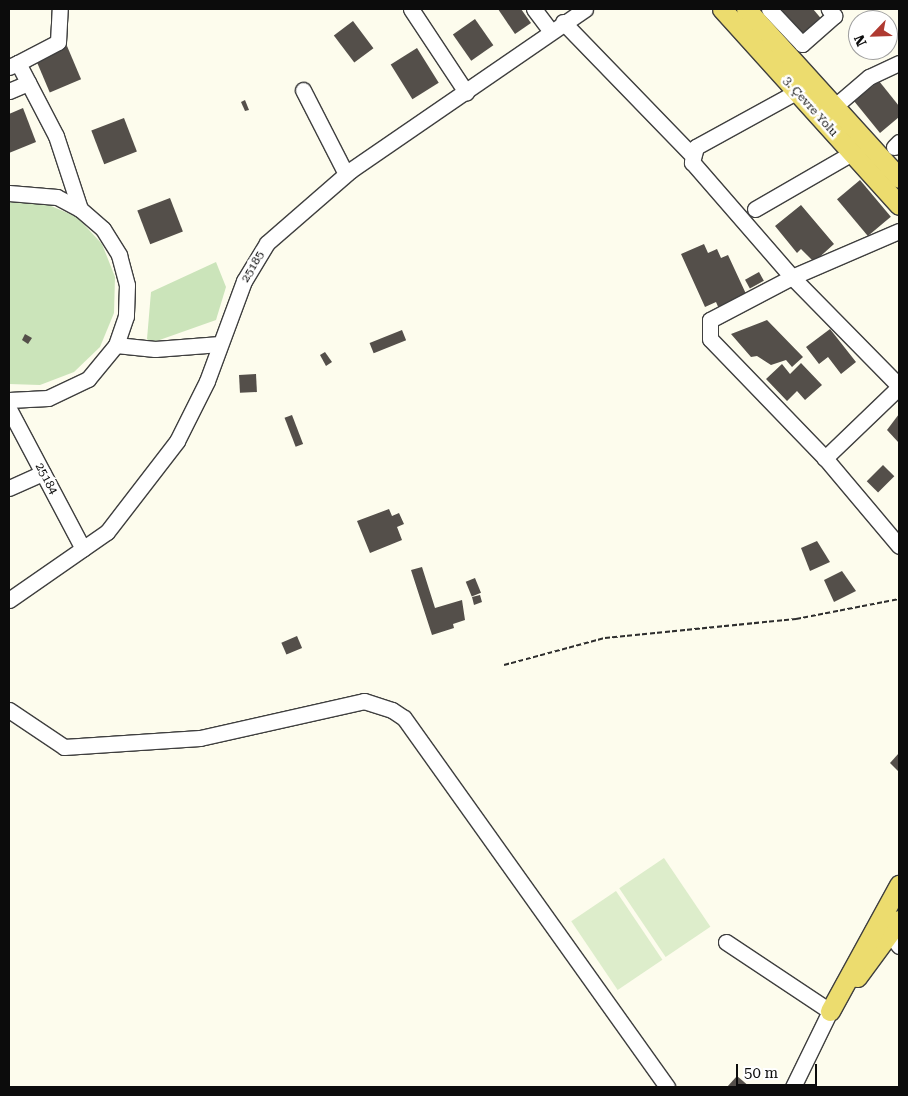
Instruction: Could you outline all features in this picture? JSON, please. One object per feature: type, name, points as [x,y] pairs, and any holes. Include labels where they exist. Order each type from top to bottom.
[{"type":"main road","name":"3. Çevre Yolu","points":[[722,9],[899,206]]},
{"type":"main road","name":"3. Çevre Yolu","points":[[746,9],[899,178]]},
{"type":"main road","points":[[830,1011],[899,885]]},
{"type":"main road","points":[[830,1011],[896,933]]},
{"type":"street","points":[[60,9],[58,42],[13,65],[28,83],[56,136],[80,209]]},
{"type":"street","points":[[411,9],[466,92]]},
{"type":"street","points":[[534,9],[550,30]]},
{"type":"street","name":"25185","points":[[9,600],[106,532],[177,441],[220,344],[244,281],[267,243],[346,174],[466,92],[550,30],[585,9]]},
{"type":"street","points":[[769,9],[802,44],[834,16],[829,9]]},
{"type":"street","points":[[564,22],[691,154],[692,162],[792,277],[899,386],[825,458]]},
{"type":"street","points":[[835,106],[869,76],[898,68]]},
{"type":"street","points":[[9,91],[28,83]]},
{"type":"street","points":[[303,90],[346,174]]},
{"type":"street","points":[[691,154],[696,147],[796,92]]},
{"type":"street","points":[[755,209],[852,153]]},
{"type":"street","points":[[9,193],[56,197],[80,209],[103,229],[121,263],[127,285],[126,316],[116,345],[98,369],[69,391],[48,398],[9,400]]},
{"type":"street","points":[[899,231],[792,277],[710,320],[708,333],[825,458],[899,546]]},
{"type":"street","points":[[116,345],[155,348],[220,344]]},
{"type":"street","name":"25184","points":[[9,410],[83,549]]},
{"type":"street","points":[[9,488],[43,473]]},
{"type":"street","points":[[9,710],[64,747],[200,738],[364,701],[392,710],[410,726],[667,1087]]},
{"type":"street","points":[[726,942],[830,1011],[793,1087]]},
{"type":"path","points":[[504,664],[606,638],[796,619],[899,600]]},
{"type":"green space","points":[[9,202],[44,203],[77,217],[102,244],[115,277],[114,313],[100,347],[74,372],[40,385],[9,384]]},
{"type":"green space","points":[[216,262],[226,287],[216,320],[151,343],[147,339],[151,292]]},
{"type":"green space","points":[[664,858],[710,927],[666,957],[619,888]]},
{"type":"green space","points":[[616,891],[662,960],[618,990],[571,921]]},
{"type":"building","points":[[498,9],[521,9],[531,23],[515,34]]},
{"type":"building","points":[[784,9],[813,9],[824,22],[801,42],[777,15]]},
{"type":"building","points":[[475,19],[493,45],[471,61],[453,34]]},
{"type":"building","points":[[353,21],[373,48],[354,63],[334,35]]},
{"type":"building","points":[[67,46],[81,79],[50,92],[36,59]]},
{"type":"building","points":[[417,48],[439,83],[412,99],[391,64]]},
{"type":"building","points":[[879,81],[899,106],[899,117],[880,133],[854,101]]},
{"type":"building","points":[[245,100],[249,110],[245,111],[241,102]]},
{"type":"building","points":[[23,108],[36,142],[9,153],[9,114]]},
{"type":"building","points":[[124,118],[137,152],[104,164],[91,131]]},
{"type":"building","points":[[860,180],[891,217],[868,236],[837,199]]},
{"type":"building","points":[[170,198],[183,232],[150,244],[137,211]]},
{"type":"building","points":[[801,205],[834,244],[814,262],[801,249],[797,253],[775,226]]},
{"type":"building","points":[[704,244],[708,253],[717,249],[721,258],[728,255],[747,296],[719,309],[716,302],[705,307],[681,254]]},
{"type":"building","points":[[759,272],[764,281],[750,289],[745,280]]},
{"type":"building","points":[[767,320],[803,357],[792,367],[786,360],[771,365],[757,356],[751,357],[731,334]]},
{"type":"building","points":[[830,329],[856,362],[841,374],[828,357],[819,364],[806,347]]},
{"type":"building","points":[[402,330],[406,340],[374,353],[370,343]]},
{"type":"building","points":[[25,334],[32,338],[28,344],[22,340]]},
{"type":"building","points":[[325,352],[332,362],[326,366],[320,355]]},
{"type":"building","points":[[801,363],[822,385],[805,400],[797,391],[787,401],[766,379],[782,364],[790,374]]},
{"type":"building","points":[[256,374],[257,392],[240,393],[239,375]]},
{"type":"building","points":[[899,414],[899,443],[887,430]]},
{"type":"building","points":[[292,415],[303,444],[296,447],[285,418]]},
{"type":"building","points":[[883,465],[894,476],[878,493],[867,481]]},
{"type":"building","points":[[389,509],[392,516],[399,513],[404,524],[397,527],[402,540],[370,553],[357,521]]},
{"type":"building","points":[[817,541],[830,562],[810,571],[801,548]]},
{"type":"building","points":[[422,567],[435,608],[462,600],[465,620],[453,624],[454,628],[432,635],[411,570]]},
{"type":"building","points":[[842,571],[856,591],[834,602],[824,580]]},
{"type":"building","points":[[475,578],[481,593],[472,597],[466,582]]},
{"type":"building","points":[[480,595],[482,602],[474,605],[472,597]]},
{"type":"building","points":[[297,636],[302,648],[286,655],[281,643]]},
{"type":"building","points":[[899,753],[899,772],[890,763]]},
{"type":"building","points":[[737,1076],[750,1087],[727,1087]]}]
